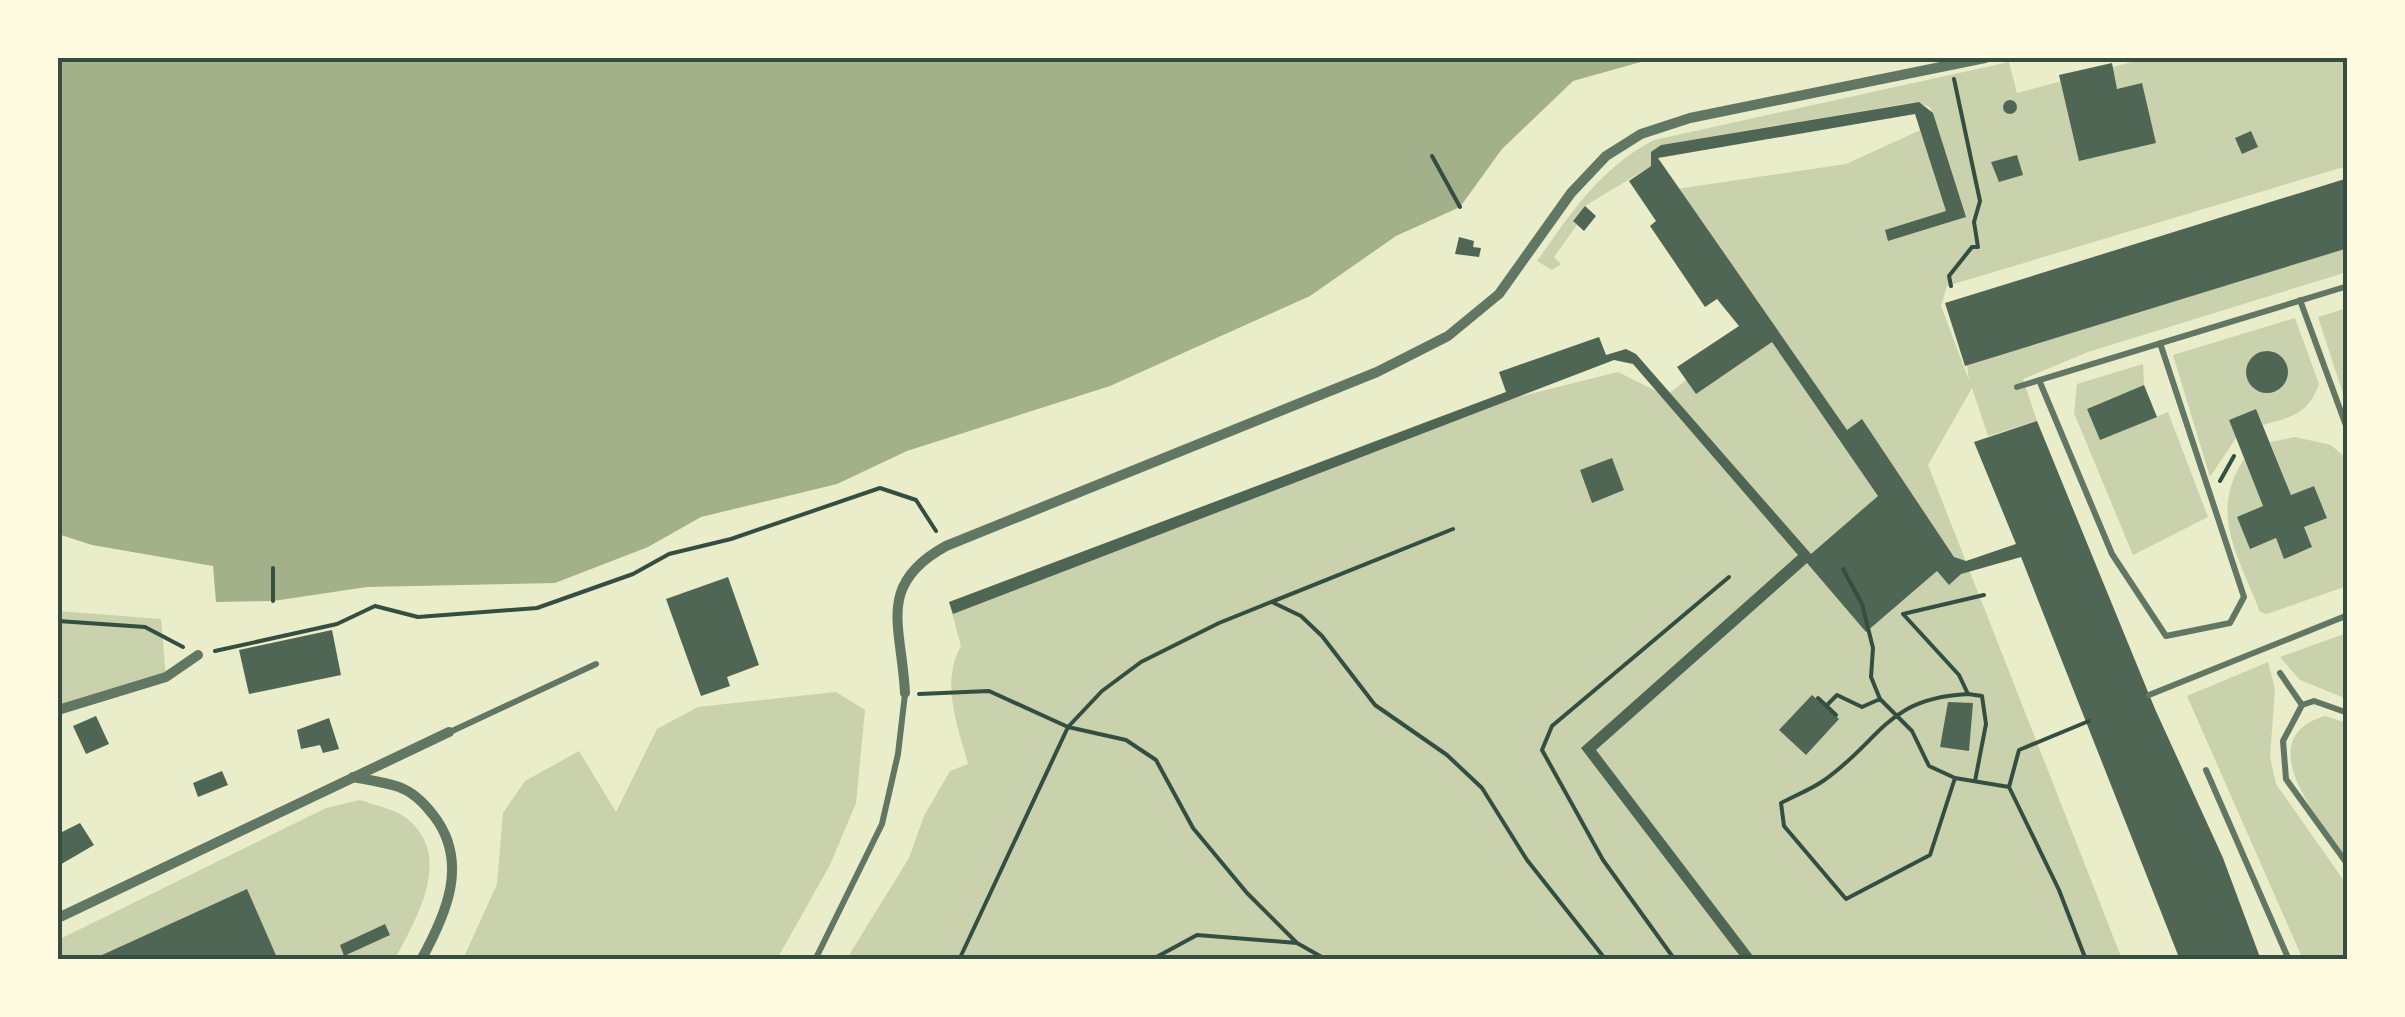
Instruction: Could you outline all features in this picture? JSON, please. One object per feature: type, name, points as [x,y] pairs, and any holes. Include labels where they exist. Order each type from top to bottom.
[{"type":"street","points":[[905,693],[896,621],[901,588],[917,562],[946,546],[1377,372],[1448,336],[1499,294],[1594,168],[1641,134],[1690,118],[1985,58]]},
{"type":"street","points":[[58,710],[166,677],[198,655]]},
{"type":"street","points":[[58,918],[448,732]]},
{"type":"street","points":[[351,776],[401,788],[425,804],[446,832],[454,863],[450,895],[421,960]]},
{"type":"lane","points":[[2017,386],[2348,286]]},
{"type":"lane","points":[[2300,300],[2348,431]]},
{"type":"lane","points":[[2039,380],[2112,554],[2166,636],[2230,623],[2244,597],[2207,496],[2160,343]]},
{"type":"lane","points":[[2150,695],[2348,615]]},
{"type":"lane","points":[[448,732],[596,664]]},
{"type":"lane","points":[[2280,672],[2302,704]]},
{"type":"lane","points":[[815,960],[882,824],[898,754],[905,693]]},
{"type":"lane","points":[[2348,713],[2314,701],[2302,704],[2283,741],[2286,779],[2348,864]]},
{"type":"lane","points":[[2206,770],[2288,960]]},
{"type":"path","points":[[1951,64],[1980,201],[1974,222],[1978,246],[1949,276],[1951,286]]},
{"type":"path","points":[[1432,156],[1460,208]]},
{"type":"path","points":[[2207,496],[2234,456]]},
{"type":"path","points":[[58,621],[145,627],[198,655],[337,624],[374,606],[418,617],[537,608],[633,574],[669,554],[730,539],[880,488],[916,500],[946,546]]},
{"type":"path","points":[[959,960],[1068,726],[1102,691],[1141,662],[1219,623],[1453,530]]},
{"type":"path","points":[[273,568],[274,601]]},
{"type":"path","points":[[1844,570],[1862,604],[1872,648],[1870,677],[1880,699],[1912,730],[1930,766],[1955,778],[2009,787]]},
{"type":"path","points":[[1675,960],[1603,860],[1542,750],[1552,726],[1730,577]]},
{"type":"path","points":[[1968,694],[1959,675],[1903,614],[1984,594]]},
{"type":"path","points":[[1274,603],[1301,616],[1322,636],[1376,705],[1447,754],[1482,788],[1527,860],[1606,960]]},
{"type":"path","points":[[905,693],[950,696],[989,690],[1068,726],[1126,740],[1156,760],[1193,828],[1297,943],[1327,960]]},
{"type":"path","points":[[1955,778],[1930,855],[1846,899],[1784,826],[1780,804],[1824,781],[1895,714],[1924,701],[1968,694],[1982,696],[1986,724],[1975,781]]},
{"type":"path","points":[[1826,706],[1837,695],[1862,707],[1880,699]]},
{"type":"path","points":[[1818,698],[1836,714]]},
{"type":"path","points":[[2086,960],[2059,890],[2009,787],[2019,750],[2088,721]]},
{"type":"path","points":[[1151,960],[1197,935],[1297,943]]},
{"type":"shaded area","points":[[58,58],[1655,58],[1573,81],[1502,149],[1460,207],[1396,236],[1310,296],[1110,386],[907,451],[837,484],[701,517],[648,547],[555,583],[367,587],[273,601],[216,602],[213,566],[92,545],[58,534]]},
{"type":"shaded area","points":[[2146,58],[2347,58],[2347,166],[1947,286],[1941,306],[1969,380],[1967,365],[2347,248],[2347,272],[2088,352],[2023,379],[2037,421],[1988,436],[1972,388],[1928,465],[2122,959],[846,960],[909,858],[924,816],[950,771],[968,764],[951,690],[961,646],[949,602],[1442,416],[1618,372],[1666,396],[1763,318],[1676,189],[1846,164],[1936,123],[1930,107],[1915,102],[1661,145],[1651,153],[1651,166],[1585,206],[1573,221],[1577,225],[1554,257],[1561,264],[1552,270],[1537,261],[1602,178],[1654,140],[2009,62],[2017,93]]},
{"type":"shaded area","points":[[2348,308],[2347,406],[2318,317]]},
{"type":"shaded area","points":[[2295,318],[2319,384],[2315,394],[2298,413],[2263,425],[2256,409],[2229,420],[2236,438],[2210,477],[2173,355]]},
{"type":"shaded area","points":[[2143,364],[2144,385],[2087,409],[2100,439],[2168,412],[2208,517],[2133,555],[2074,413],[2077,384]]},
{"type":"shaded area","points":[[2295,437],[2331,445],[2347,459],[2347,586],[2267,614],[2260,612],[2236,553],[2228,498],[2244,459],[2263,506],[2250,548],[2276,538],[2284,558],[2311,548],[2304,527],[2327,517],[2314,486],[2291,495],[2270,442]]},
{"type":"shaded area","points":[[58,611],[161,619],[166,677],[58,710]]},
{"type":"shaded area","points":[[2347,633],[2347,699],[2300,680],[2280,657]]},
{"type":"shaded area","points":[[2268,662],[2275,689],[2270,757],[2276,784],[2347,885],[2347,959],[2309,959],[2301,955],[2187,696]]},
{"type":"shaded area","points":[[836,692],[865,710],[856,803],[830,865],[777,959],[463,959],[497,884],[503,813],[525,781],[579,751],[616,812],[657,729],[698,707]]},
{"type":"shaded area","points":[[2325,716],[2347,723],[2347,859],[2308,804],[2291,762],[2292,743],[2303,727]]},
{"type":"shaded area","points":[[360,800],[405,817],[420,832],[428,849],[430,868],[421,906],[395,959],[58,960],[58,940],[326,808]]},
{"type":"building","points":[[2112,63],[2117,89],[2142,83],[2156,143],[2079,161],[2059,75]]},
{"type":"building","points":[[2010,100],[2017,107],[2010,114],[2003,107]]},
{"type":"building","points":[[1919,102],[1933,113],[1966,217],[1888,241],[1885,230],[1946,211],[1915,114],[1658,158],[1847,430],[1862,419],[1954,557],[1966,561],[2016,544],[1974,442],[2037,421],[2155,709],[2223,858],[2261,960],[2180,960],[2021,557],[1961,574],[1949,585],[1937,571],[1866,632],[1807,563],[1596,750],[1756,960],[1743,960],[1581,748],[1798,555],[1633,364],[1614,360],[953,614],[949,602],[1506,392],[1499,372],[1599,337],[1606,355],[1626,349],[1636,354],[1811,554],[1878,496],[1772,342],[1696,394],[1677,367],[1739,326],[1717,299],[1705,307],[1650,226],[1656,221],[1629,181],[1651,166],[1651,152],[1661,145]]},
{"type":"building","points":[[2251,131],[2258,147],[2242,154],[2235,138]]},
{"type":"building","points":[[2017,155],[2023,175],[1999,182],[1991,162]]},
{"type":"building","points":[[2348,178],[2348,248],[1965,366],[1945,303]]},
{"type":"building","points":[[1585,206],[1596,216],[1584,231],[1573,221]]},
{"type":"building","points":[[1459,237],[1474,241],[1473,247],[1481,248],[1479,257],[1455,254]]},
{"type":"building","points":[[2267,351],[2282,357],[2288,372],[2282,387],[2267,393],[2252,387],[2246,372],[2252,357]]},
{"type":"building","points":[[2144,385],[2157,417],[2100,440],[2087,409]]},
{"type":"building","points":[[2256,409],[2291,495],[2314,486],[2327,518],[2304,527],[2312,547],[2284,559],[2276,538],[2250,549],[2237,517],[2263,506],[2229,420]]},
{"type":"building","points":[[1612,458],[1624,490],[1592,503],[1580,470]]},
{"type":"building","points":[[728,577],[759,665],[727,677],[730,686],[701,696],[666,599]]},
{"type":"building","points":[[332,630],[341,675],[249,694],[239,650]]},
{"type":"building","points":[[1812,695],[1839,719],[1806,755],[1779,730]]},
{"type":"building","points":[[1948,702],[1973,703],[1969,751],[1940,747]]},
{"type":"building","points":[[96,716],[109,744],[86,754],[73,726]]},
{"type":"building","points":[[329,718],[339,749],[323,753],[320,745],[301,749],[297,730]]},
{"type":"building","points":[[222,771],[228,785],[198,797],[193,783]]},
{"type":"building","points":[[80,823],[94,845],[58,866],[58,834]]},
{"type":"building","points":[[247,889],[278,960],[91,960]]},
{"type":"building","points":[[385,924],[390,935],[344,956],[340,945]]}]
